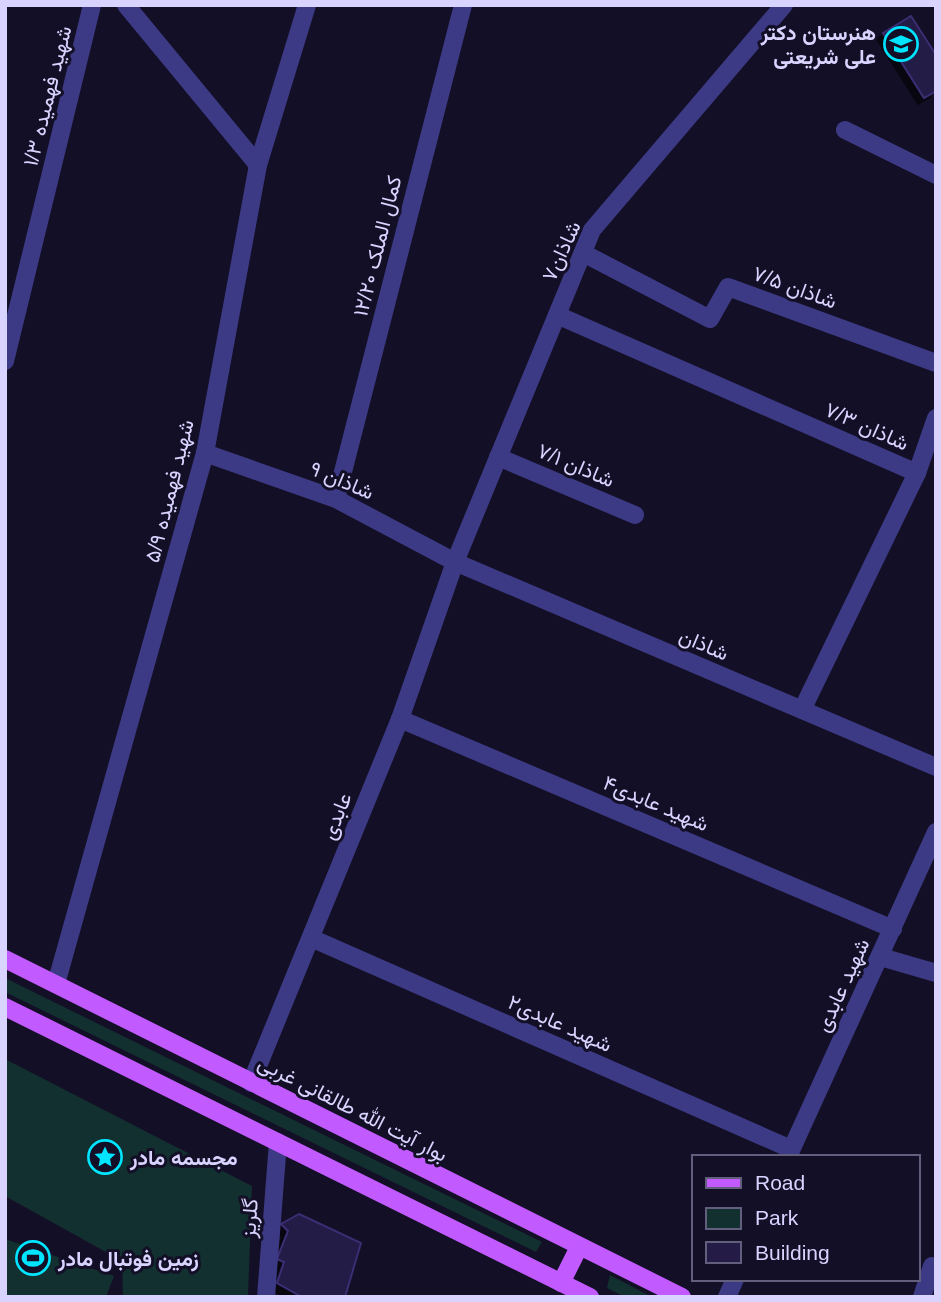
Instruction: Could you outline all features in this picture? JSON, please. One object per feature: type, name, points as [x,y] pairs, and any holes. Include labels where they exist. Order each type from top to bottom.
[{"type":"main road","name":"بوار آیت الله طالقانی غربی","points":[[5,959],[681,1297]]},
{"type":"main road","points":[[5,1007],[590,1297]]},
{"type":"main road","points":[[561,1283],[579,1247]]},
{"type":"street","name":"شهید فهمیده ۱/۳","points":[[5,361],[92,5]]},
{"type":"street","points":[[126,5],[258,165]]},
{"type":"street","name":"شهید فهمیده ۵/۹","points":[[57,984],[205,453],[258,165],[307,5]]},
{"type":"street","name":"کمال الملک ۱۲/۲۰","points":[[336,499],[463,5]]},
{"type":"street","name":"شاذان۷","points":[[455,562],[592,230],[784,5]]},
{"type":"street","points":[[845,130],[936,176]]},
{"type":"street","name":"شاذان ۷/۵","points":[[583,253],[710,319],[728,287],[936,363]]},
{"type":"street","name":"شاذان ۷/۳","points":[[557,315],[917,473],[802,710]]},
{"type":"street","points":[[917,473],[936,418]]},
{"type":"street","name":"شاذان ۹","points":[[205,453],[336,499],[455,562]]},
{"type":"street","name":"شاذان ۷/۱","points":[[499,457],[635,514]]},
{"type":"street","name":"شاذان","points":[[455,562],[936,766]]},
{"type":"street","name":"عابدی","points":[[251,1083],[400,719],[455,562]]},
{"type":"street","name":"شهید عابدی۴","points":[[400,719],[893,929]]},
{"type":"street","name":"شهید عابدی","points":[[789,1153],[936,832]]},
{"type":"street","name":"شهید عابدی۲","points":[[311,938],[789,1153]]},
{"type":"street","points":[[881,957],[936,973]]},
{"type":"street","name":"گلریز","points":[[266,1297],[278,1142]]},
{"type":"street","points":[[922,1297],[932,1266]]},
{"type":"street","points":[[727,1297],[734,1281]]},
{"type":"green space","points":[[5,978],[542,1242],[536,1252],[5,992]]},
{"type":"green space","points":[[5,1059],[252,1186],[248,1297],[123,1297],[122,1261],[5,1196]]},
{"type":"green space","name":"زمین فوتبال مادر","points":[[5,1239],[114,1276],[106,1297],[5,1297]]},
{"type":"green space","points":[[610,1275],[652,1297],[625,1297],[607,1288]]},
{"type":"building","points":[[911,16],[936,55],[936,91],[924,98],[883,33]]},
{"type":"building","points":[[299,1214],[361,1243],[345,1297],[302,1297],[277,1283],[284,1262],[277,1259],[288,1231],[281,1224]]},
{"type":"place","name":"هنرستان دکتر علی شریعتی","points":[[901,44]]},
{"type":"place","name":"مجسمه مادر","points":[[105,1157]]},
{"type":"place","name":"زمین فوتبال مادر","points":[[33,1258]]}]
